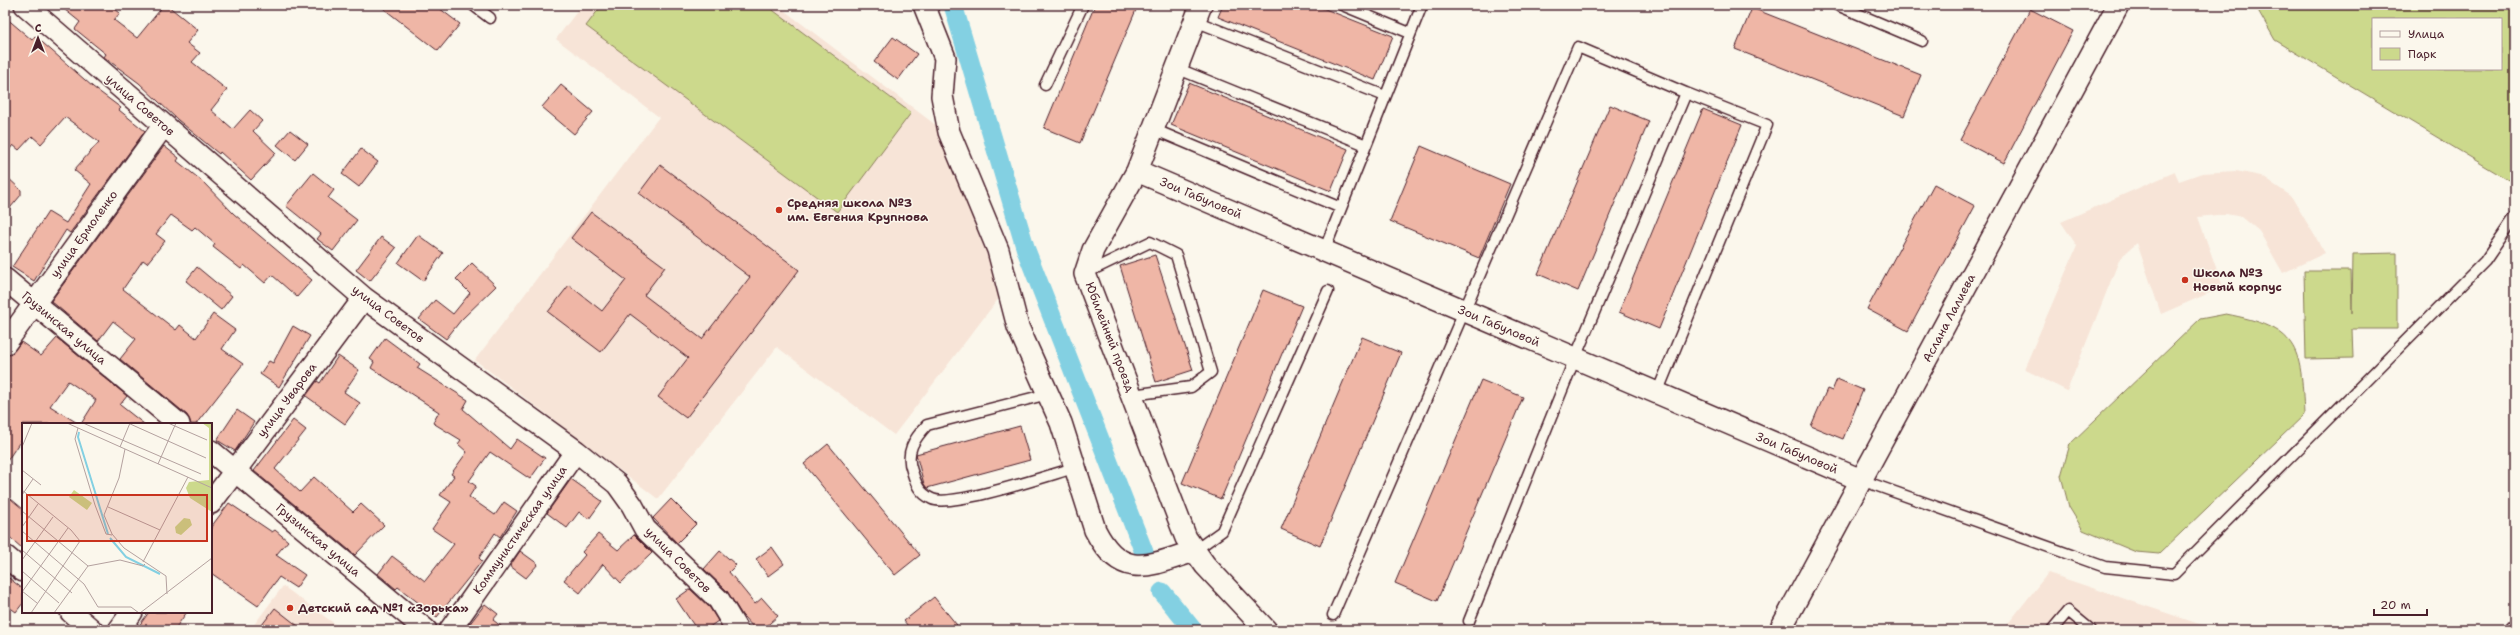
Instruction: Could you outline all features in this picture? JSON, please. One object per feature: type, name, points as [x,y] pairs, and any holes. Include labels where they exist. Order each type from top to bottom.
[{"type":"street","name":"улица Советов","points":[[25,5],[364,298],[576,450],[617,484],[632,505],[645,529],[718,600],[737,630]]},
{"type":"street","points":[[924,5],[945,58],[942,96],[949,132],[998,250],[1018,326],[1061,423],[1074,468],[1095,530],[1112,556],[1123,563],[1143,566],[1194,551]]},
{"type":"street","name":"Аслана Лалиева","points":[[1780,630],[2118,5]]},
{"type":"street","name":"Юбилейный проезд","points":[[1198,13],[1137,171],[1093,250],[1085,274],[1186,538],[1194,551],[1266,630]]},
{"type":"street","name":"улица Ермоленко","points":[[5,344],[164,125]]},
{"type":"street","name":"Зои Габуловой","points":[[1137,171],[1862,480]]},
{"type":"street","name":"Грузинская улица","points":[[5,278],[178,423]]},
{"type":"street","name":"улица Уварова","points":[[212,502],[234,470],[364,298]]},
{"type":"street","name":"Коммунистическая улица","points":[[450,630],[576,450]]},
{"type":"street","name":"Грузинская улица","points":[[212,452],[426,630]]},
{"type":"street","points":[[5,556],[22,570]]},
{"type":"street","points":[[72,613],[92,630]]},
{"type":"street","points":[[119,630],[131,613]]},
{"type":"lane","points":[[473,5],[490,18]]},
{"type":"lane","points":[[1045,85],[1083,5]]},
{"type":"lane","points":[[1342,5],[1410,33]]},
{"type":"lane","points":[[1324,251],[1422,5]]},
{"type":"lane","points":[[1837,5],[1922,41]]},
{"type":"lane","points":[[1198,13],[1386,96]]},
{"type":"lane","points":[[1333,615],[1578,48],[1768,125],[1657,393]]},
{"type":"lane","points":[[1176,68],[1366,145]]},
{"type":"lane","points":[[1469,620],[1575,358],[1686,93]]},
{"type":"lane","points":[[1153,129],[1341,208]]},
{"type":"lane","points":[[1862,480],[2105,567],[2174,574],[2485,260],[2515,217]]},
{"type":"lane","points":[[1085,274],[1150,242],[1176,255],[1211,372],[1191,388],[1132,395]]},
{"type":"lane","points":[[1194,551],[1222,531],[1328,291]]},
{"type":"lane","points":[[1048,394],[927,426],[915,438],[908,453],[918,490],[934,500],[955,501],[1074,468]]},
{"type":"lane","points":[[2052,630],[2068,610],[2091,630]]},
{"type":"lane","points":[[2508,630],[2515,623]]},
{"type":"shaded area","name":"Средняя школа №3 им. Евгения Крупнова","points":[[582,5],[777,5],[937,126],[1002,294],[894,435],[777,347],[658,499],[475,360],[659,117],[556,39]]},
{"type":"shaded area","name":"Школа №3 Новый корпус","points":[[2236,171],[2261,176],[2291,196],[2325,253],[2283,273],[2259,231],[2242,217],[2226,214],[2198,217],[2223,287],[2161,314],[2137,243],[2120,258],[2067,391],[2024,369],[2077,246],[2061,222],[2175,172],[2179,181],[2202,173]]},
{"type":"shaded area","points":[[2048,573],[2217,630],[2003,630]]},
{"type":"shaded area","name":"Детский сад №1 «Зорька»","points":[[283,586],[343,630],[250,630]]},
{"type":"green space","points":[[602,5],[766,5],[911,113],[837,212],[586,26]]},
{"type":"green space","points":[[2255,5],[2515,5],[2515,184],[2275,40]]},
{"type":"green space","points":[[2397,253],[2397,329],[2352,329],[2353,358],[2306,359],[2304,271],[2351,271],[2352,313],[2353,254]]},
{"type":"green space","points":[[2226,314],[2269,326],[2282,334],[2291,344],[2297,356],[2301,372],[2304,415],[2159,554],[2136,552],[2083,530],[2069,507],[2061,476],[2070,444],[2200,319]]},
{"type":"building","points":[[59,5],[110,5],[120,13],[114,20],[137,38],[164,5],[167,5],[198,30],[187,43],[200,53],[192,62],[227,90],[211,110],[233,129],[250,110],[262,121],[253,131],[276,153],[251,180],[220,152],[219,154],[178,120],[139,83],[104,57],[106,54],[75,29],[80,22]]},
{"type":"building","points":[[379,5],[435,5],[460,24],[438,51]]},
{"type":"building","points":[[1095,5],[1138,5],[1080,143],[1044,128]]},
{"type":"building","points":[[1223,5],[1315,5],[1393,36],[1375,80],[1218,17]]},
{"type":"building","points":[[1752,8],[1921,75],[1904,116],[1735,49]]},
{"type":"building","points":[[2030,9],[2073,31],[2004,163],[1960,140]]},
{"type":"building","points":[[5,17],[32,40],[35,36],[93,87],[121,108],[119,110],[145,131],[70,233],[66,230],[34,281],[12,267],[48,212],[66,223],[91,184],[74,170],[99,142],[65,117],[41,144],[32,136],[19,150],[13,145],[5,155]]},
{"type":"building","points":[[893,37],[917,54],[898,80],[874,62]]},
{"type":"building","points":[[1189,83],[1348,149],[1331,191],[1171,125]]},
{"type":"building","points":[[561,85],[593,112],[574,134],[542,107]]},
{"type":"building","points":[[1610,105],[1649,121],[1578,291],[1538,274]]},
{"type":"building","points":[[1703,109],[1742,125],[1659,329],[1619,312]]},
{"type":"building","points":[[290,130],[308,144],[295,160],[277,145]]},
{"type":"building","points":[[164,146],[179,158],[177,161],[202,181],[234,214],[312,280],[297,297],[272,275],[265,283],[244,265],[241,269],[213,247],[215,244],[195,227],[192,230],[171,215],[156,234],[165,241],[147,263],[143,260],[123,289],[176,330],[180,325],[196,338],[213,314],[235,330],[222,349],[243,364],[197,423],[191,423],[187,415],[120,359],[136,339],[113,321],[98,341],[51,301]]},
{"type":"building","points":[[1421,146],[1510,184],[1479,258],[1390,221]]},
{"type":"building","points":[[361,149],[378,162],[359,187],[342,174]]},
{"type":"building","points":[[660,165],[799,270],[686,418],[658,397],[688,358],[630,314],[601,352],[548,312],[569,285],[602,311],[626,280],[571,238],[591,212],[665,267],[644,295],[702,339],[750,277],[639,193]]},
{"type":"building","points":[[313,173],[334,190],[328,198],[357,220],[333,251],[317,239],[321,234],[286,206]]},
{"type":"building","points":[[5,175],[21,190],[21,195],[5,214]]},
{"type":"building","points":[[1934,184],[1975,206],[1908,331],[1867,309]]},
{"type":"building","points":[[418,235],[443,253],[423,281],[398,263]]},
{"type":"building","points":[[381,237],[396,248],[370,281],[356,270]]},
{"type":"building","points":[[1155,255],[1193,370],[1156,382],[1120,266]]},
{"type":"building","points":[[472,263],[496,286],[461,320],[446,339],[419,319],[435,300],[453,314],[470,293],[456,279]]},
{"type":"building","points":[[197,267],[232,296],[221,310],[186,281]]},
{"type":"building","points":[[1263,290],[1302,306],[1221,499],[1182,483]]},
{"type":"building","points":[[293,326],[310,336],[279,387],[260,374],[269,361],[273,363]]},
{"type":"building","points":[[1362,337],[1401,353],[1320,546],[1281,529]]},
{"type":"building","points":[[57,338],[127,396],[120,405],[143,423],[82,423],[96,400],[68,381],[50,406],[77,423],[22,423],[22,438],[5,464],[5,358],[14,351],[21,342],[41,356]]},
{"type":"building","points":[[385,338],[420,364],[417,368],[468,400],[463,409],[510,449],[517,439],[545,458],[530,479],[490,452],[469,481],[476,486],[469,497],[495,515],[504,502],[517,511],[500,537],[495,533],[479,558],[482,561],[437,617],[398,587],[396,589],[378,574],[392,556],[425,581],[454,544],[432,529],[451,502],[440,495],[454,476],[451,474],[467,452],[458,444],[461,440],[433,423],[439,412],[371,368],[374,362],[370,359]]},
{"type":"building","points":[[338,356],[359,370],[344,392],[360,403],[345,424],[306,396],[317,381],[320,383]]},
{"type":"building","points":[[1837,379],[1863,390],[1843,439],[1811,426],[1827,389],[1832,391]]},
{"type":"building","points":[[1481,380],[1523,397],[1437,601],[1395,583]]},
{"type":"building","points":[[237,410],[254,422],[235,451],[217,440]]},
{"type":"building","points":[[293,420],[306,430],[275,469],[300,492],[314,477],[353,512],[361,504],[384,525],[355,555],[254,471]]},
{"type":"building","points":[[1020,426],[1030,460],[927,488],[924,484],[916,454]]},
{"type":"building","points":[[828,444],[920,555],[895,575],[804,464]]},
{"type":"building","points":[[571,479],[602,501],[589,519],[579,512],[567,528],[547,513]]},
{"type":"building","points":[[5,494],[22,508],[22,548],[5,533]]},
{"type":"building","points":[[671,499],[696,524],[677,543],[653,518]]},
{"type":"building","points":[[229,503],[272,532],[275,530],[288,541],[276,555],[305,575],[296,588],[279,577],[258,606],[212,574],[212,526]]},
{"type":"building","points":[[598,534],[618,550],[634,535],[652,553],[621,583],[603,564],[580,593],[564,580],[585,555],[582,552]]},
{"type":"building","points":[[772,547],[784,564],[768,576],[756,559]]},
{"type":"building","points":[[520,551],[538,564],[526,578],[510,566]]},
{"type":"building","points":[[720,551],[736,565],[729,572],[755,604],[762,598],[778,616],[762,630],[756,630],[742,615],[727,591],[704,569]]},
{"type":"building","points":[[5,575],[22,588],[22,604],[16,612],[5,604]]},
{"type":"building","points":[[690,589],[710,608],[718,621],[705,630],[697,630],[676,599]]},
{"type":"building","points":[[934,597],[961,630],[911,630],[904,621]]},
{"type":"building","points":[[485,604],[498,614],[493,620],[506,630],[465,630]]},
{"type":"building","points":[[275,608],[303,630],[258,630]]},
{"type":"building","points":[[148,613],[186,613],[174,630],[136,630]]},
{"type":"waterway","points":[[953,5],[1026,250],[1144,552]]},
{"type":"waterway","points":[[1162,592],[1193,630]]},
{"type":"place","name":"Средняя школа №3 им. Евгения Крупнова","points":[[779,210]]},
{"type":"place","name":"Школа №3 Новый корпус","points":[[2185,280]]},
{"type":"place","name":"Детский сад №1 «Зорька»","points":[[290,608]]}]
